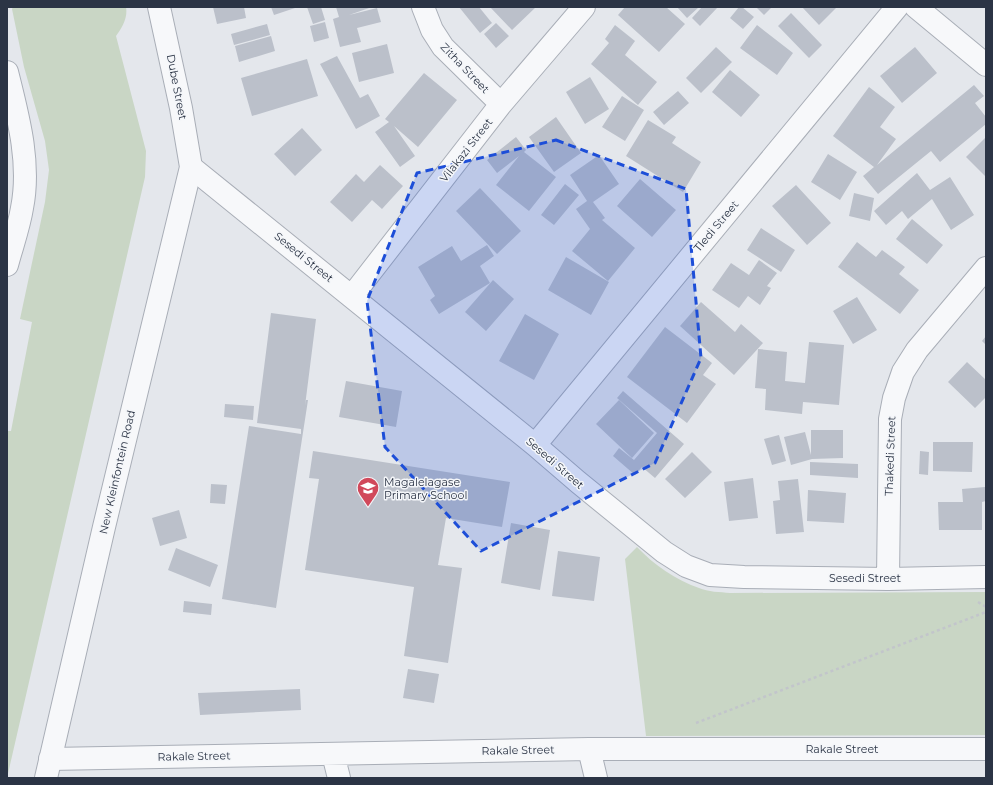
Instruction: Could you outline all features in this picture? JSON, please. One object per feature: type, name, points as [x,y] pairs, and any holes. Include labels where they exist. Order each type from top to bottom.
[{"type":"street","name":"Dube Street","points":[[159,7],[181,108],[191,167]]},
{"type":"street","name":"Zitha Street","points":[[423,7],[432,30],[443,47],[501,104]]},
{"type":"street","name":"Vilakazi Street","points":[[352,296],[501,104],[584,7]]},
{"type":"street","name":"Tledi Street","points":[[535,445],[897,7]]},
{"type":"street","points":[[916,7],[986,65]]},
{"type":"street","points":[[7,72],[22,141],[25,172],[22,208],[7,265]]},
{"type":"street","name":"Sesedi Street","points":[[191,167],[352,296],[664,552],[686,566],[710,575],[744,577],[888,579],[986,577]]},
{"type":"street","name":"New Kleinfontein Road","points":[[48,769],[135,397],[191,167]]},
{"type":"street","name":"Thakedi Street","points":[[888,579],[890,419],[894,398],[903,372],[917,350],[986,268]]},
{"type":"street","points":[[589,749],[596,778]]},
{"type":"street","name":"Rakale Street","points":[[48,769],[333,754],[589,749],[986,749]]},
{"type":"street","points":[[333,754],[339,778]]},
{"type":"path","points":[[692,724],[986,612]]},
{"type":"highlighted area","points":[[556,140],[686,189],[701,358],[655,463],[481,551],[385,447],[367,301],[417,173]]},
{"type":"green space","points":[[13,7],[126,7],[125,19],[116,36],[146,151],[145,177],[7,778],[7,431],[11,431],[32,322],[20,319],[45,202],[49,170],[45,141],[24,67],[12,9]]},
{"type":"green space","points":[[637,547],[658,566],[674,576],[690,585],[714,592],[986,592],[986,735],[646,736],[625,559]]},
{"type":"building","points":[[213,7],[244,7],[246,18],[217,24]]},
{"type":"building","points":[[271,7],[298,7],[274,15]]},
{"type":"building","points":[[307,7],[321,7],[325,20],[313,24]]},
{"type":"building","points":[[336,7],[372,7],[349,15],[377,8],[381,22],[357,28],[361,42],[340,47],[333,19],[339,17]]},
{"type":"building","points":[[459,7],[479,7],[492,23],[480,33]]},
{"type":"building","points":[[490,7],[536,7],[512,30]]},
{"type":"building","points":[[625,7],[666,7],[685,24],[659,52],[618,15]]},
{"type":"building","points":[[677,7],[699,7],[687,18]]},
{"type":"building","points":[[702,7],[718,7],[700,26],[692,18]]},
{"type":"building","points":[[739,7],[742,7],[754,17],[743,29],[730,18]]},
{"type":"building","points":[[756,7],[772,7],[764,15]]},
{"type":"building","points":[[802,7],[837,7],[819,25]]},
{"type":"building","points":[[791,13],[822,45],[809,58],[778,26]]},
{"type":"building","points":[[325,22],[329,38],[314,42],[310,26]]},
{"type":"building","points":[[496,23],[509,36],[496,48],[484,34]]},
{"type":"building","points":[[267,24],[270,35],[234,45],[231,34]]},
{"type":"building","points":[[615,25],[635,41],[625,55],[657,82],[638,105],[591,64],[609,43],[605,39]]},
{"type":"building","points":[[757,25],[793,53],[777,75],[740,48]]},
{"type":"building","points":[[271,36],[275,51],[239,62],[235,46]]},
{"type":"building","points":[[387,44],[394,73],[359,82],[352,53]]},
{"type":"building","points":[[716,47],[732,62],[701,93],[686,78]]},
{"type":"building","points":[[915,47],[937,73],[902,103],[880,76]]},
{"type":"building","points":[[337,56],[360,98],[368,94],[380,116],[356,129],[320,64]]},
{"type":"building","points":[[307,59],[318,96],[252,116],[241,78]]},
{"type":"building","points":[[730,70],[760,95],[741,117],[712,92]]},
{"type":"building","points":[[424,73],[457,100],[418,147],[394,126],[415,156],[400,167],[375,132],[389,122],[385,119]]},
{"type":"building","points":[[590,77],[609,109],[585,124],[566,92]]},
{"type":"building","points":[[974,85],[984,96],[975,103],[986,117],[986,124],[940,162],[931,151],[878,194],[863,176],[874,167],[833,136],[869,87],[895,107],[880,127],[896,139],[877,165]]},
{"type":"building","points":[[678,91],[689,103],[664,125],[653,112]]},
{"type":"building","points":[[622,96],[644,110],[625,141],[602,127]]},
{"type":"building","points":[[556,117],[581,153],[554,172],[529,137]]},
{"type":"building","points":[[648,120],[676,137],[672,143],[701,162],[683,192],[626,156]]},
{"type":"building","points":[[302,128],[322,150],[295,176],[274,154]]},
{"type":"building","points":[[516,137],[526,150],[524,152],[556,177],[529,211],[496,185],[519,156],[497,173],[487,160]]},
{"type":"building","points":[[986,137],[986,177],[966,157]]},
{"type":"building","points":[[828,154],[857,172],[840,200],[811,182]]},
{"type":"building","points":[[599,155],[619,184],[593,202],[605,218],[602,220],[635,248],[608,281],[572,251],[590,229],[576,209],[587,201],[570,175]]},
{"type":"building","points":[[380,165],[403,186],[382,209],[372,200],[352,222],[330,202],[356,174],[364,182]]},
{"type":"building","points":[[917,173],[930,190],[950,177],[974,215],[951,230],[932,199],[908,219],[902,211],[886,225],[874,211]]},
{"type":"building","points":[[640,179],[676,210],[652,237],[617,206]]},
{"type":"building","points":[[565,184],[579,195],[554,225],[541,215]]},
{"type":"building","points":[[796,185],[831,223],[807,245],[772,206]]},
{"type":"building","points":[[480,188],[521,231],[497,254],[456,211]]},
{"type":"building","points":[[854,193],[874,198],[870,221],[849,216]]},
{"type":"building","points":[[912,219],[943,245],[927,264],[896,239]]},
{"type":"building","points":[[761,228],[795,250],[781,272],[747,250]]},
{"type":"building","points":[[857,242],[876,257],[882,250],[905,267],[899,274],[919,290],[900,314],[838,267]]},
{"type":"building","points":[[487,245],[494,256],[480,266],[490,283],[439,314],[430,300],[435,296],[418,267],[452,246],[461,261]]},
{"type":"building","points":[[566,257],[609,282],[591,315],[548,290]]},
{"type":"building","points":[[759,260],[777,273],[767,286],[771,288],[760,305],[748,296],[739,308],[712,290],[731,263],[749,275]]},
{"type":"building","points":[[493,280],[514,299],[486,331],[465,312]]},
{"type":"building","points":[[857,297],[877,330],[853,344],[833,311]]},
{"type":"building","points":[[701,302],[735,332],[741,324],[763,343],[734,375],[680,326]]},
{"type":"building","points":[[271,313],[316,319],[305,406],[306,400],[308,400],[276,608],[222,599],[249,426],[301,434],[301,429],[257,423]]},
{"type":"building","points":[[525,314],[559,334],[534,380],[499,361]]},
{"type":"building","points":[[665,327],[712,363],[703,375],[716,384],[687,423],[627,377]]},
{"type":"building","points":[[986,336],[986,345],[982,341]]},
{"type":"building","points":[[809,342],[844,345],[839,405],[803,402],[802,414],[765,410],[766,389],[755,388],[758,349],[787,352],[785,381],[805,383]]},
{"type":"building","points":[[967,362],[986,380],[986,397],[975,408],[948,382]]},
{"type":"building","points":[[346,381],[402,391],[396,427],[339,417]]},
{"type":"building","points":[[623,391],[684,444],[655,478],[642,467],[635,475],[613,456],[619,448],[634,460],[657,433],[617,398]]},
{"type":"building","points":[[619,400],[654,433],[632,458],[596,424]]},
{"type":"building","points":[[225,404],[254,406],[253,420],[224,417]]},
{"type":"building","points":[[811,430],[843,430],[843,458],[812,459],[791,465],[784,437],[805,432],[811,455]]},
{"type":"building","points":[[779,435],[786,461],[772,465],[764,439]]},
{"type":"building","points":[[933,442],[973,442],[972,472],[933,471]]},
{"type":"building","points":[[313,451],[510,482],[502,527],[446,518],[438,565],[462,568],[448,663],[404,656],[414,587],[305,570],[319,479],[309,478]]},
{"type":"building","points":[[920,451],[929,452],[928,475],[919,474]]},
{"type":"building","points":[[692,452],[712,472],[685,498],[665,479]]},
{"type":"building","points":[[810,462],[858,464],[858,478],[810,475]]},
{"type":"building","points":[[753,478],[758,518],[729,521],[724,482]]},
{"type":"building","points":[[798,479],[804,532],[776,534],[773,501],[780,500],[778,481]]},
{"type":"building","points":[[211,484],[227,485],[225,504],[210,503]]},
{"type":"building","points":[[985,487],[986,501],[982,502],[982,530],[939,530],[938,502],[963,502],[962,489]]},
{"type":"building","points":[[808,490],[846,493],[844,523],[807,521]]},
{"type":"building","points":[[179,510],[187,538],[160,546],[152,518]]},
{"type":"building","points":[[511,523],[550,530],[540,590],[501,583]]},
{"type":"building","points":[[176,548],[218,565],[210,587],[168,570]]},
{"type":"building","points":[[558,551],[600,557],[594,601],[552,596]]},
{"type":"building","points":[[184,601],[212,604],[211,615],[183,612]]},
{"type":"building","points":[[408,669],[439,674],[434,703],[403,698]]},
{"type":"building","points":[[300,689],[301,710],[200,715],[198,693]]},
{"type":"place","name":"Magalelagase Primary School","points":[[368,508]]}]
